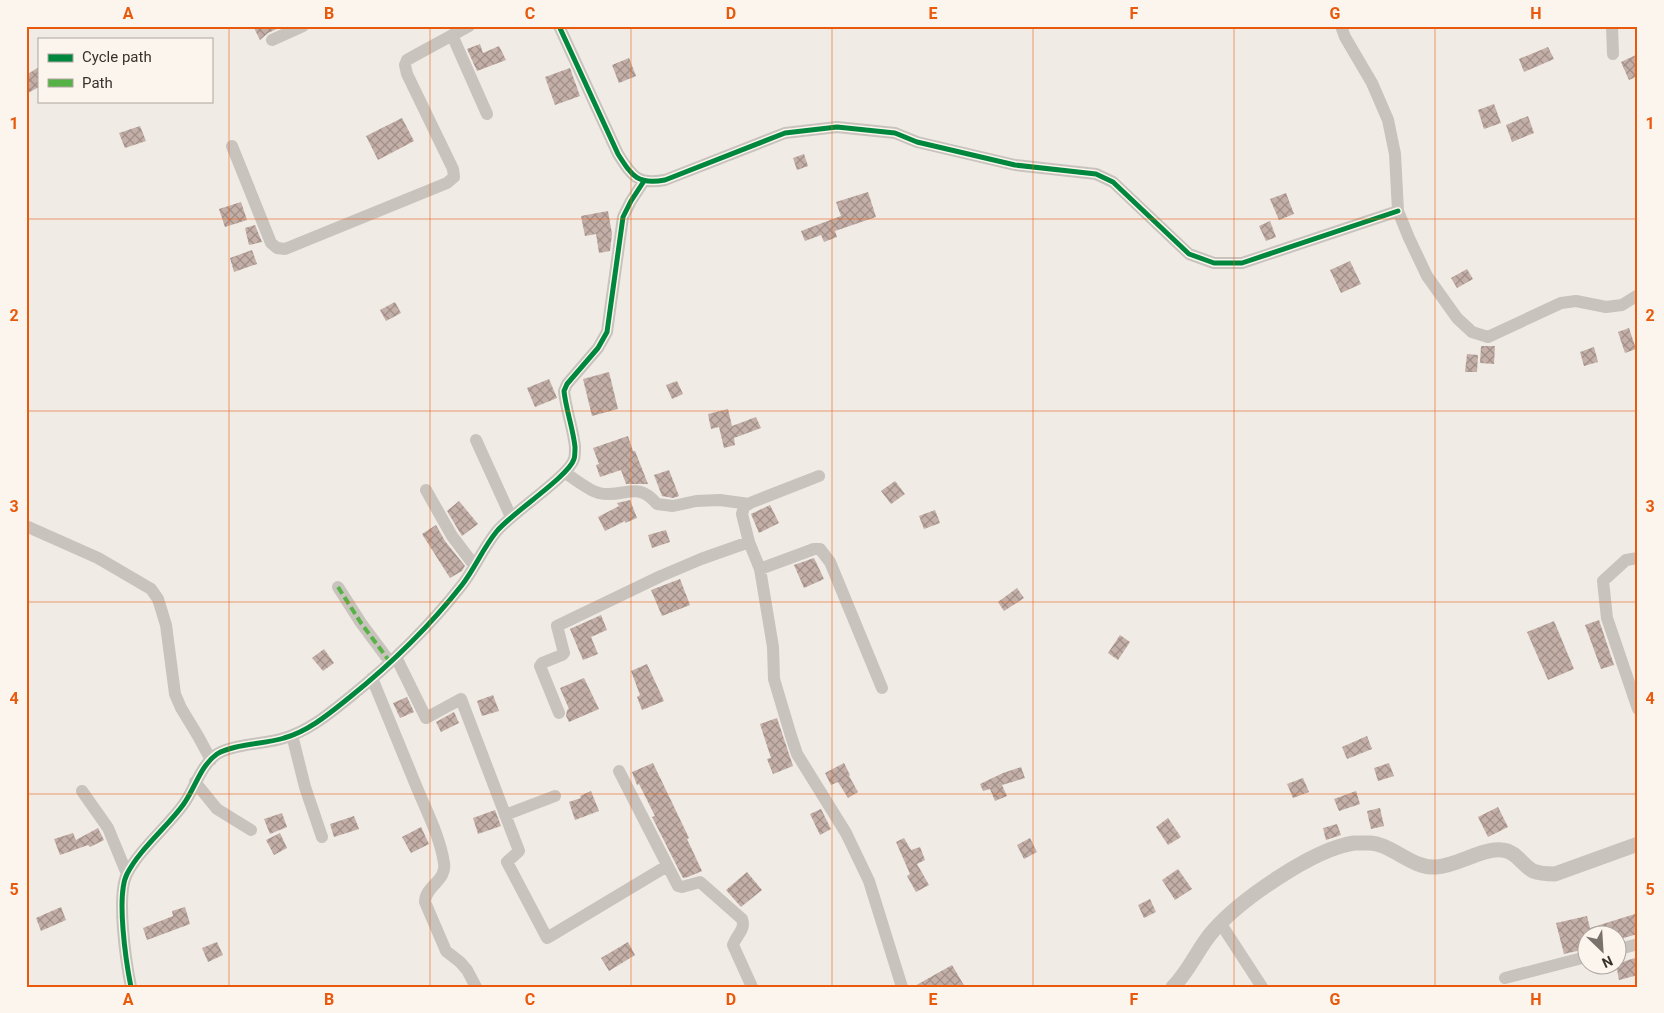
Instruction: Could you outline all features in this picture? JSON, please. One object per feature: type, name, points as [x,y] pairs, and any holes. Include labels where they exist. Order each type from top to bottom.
[{"type":"street","points":[[272,40],[303,26]]},
{"type":"street","points":[[232,146],[271,242],[277,248],[285,249],[447,183],[454,177],[453,169],[407,74],[405,65],[407,60],[469,26]]},
{"type":"street","points":[[559,26],[618,154],[629,172],[644,182],[665,180],[785,133],[837,127],[895,133],[917,142],[1015,165],[1096,174],[1114,182],[1189,254],[1214,263],[1242,263],[1398,210]]},
{"type":"street","points":[[1341,26],[1345,37],[1372,83],[1388,120],[1394,154],[1398,210],[1408,238],[1427,276],[1457,318],[1472,332],[1488,337],[1561,303],[1576,301],[1606,308],[1622,305],[1638,295]]},
{"type":"street","points":[[1612,26],[1613,54]]},
{"type":"street","points":[[452,35],[487,114]]},
{"type":"street","points":[[131,987],[123,912],[123,884],[135,861],[185,803],[195,782],[211,760],[229,749],[265,743],[292,735],[306,728],[328,714],[372,678],[420,634],[438,614],[463,583],[498,531],[511,517],[565,472],[574,460],[575,448],[564,391],[567,384],[598,348],[607,332],[623,217],[644,182]]},
{"type":"street","points":[[476,440],[511,517]]},
{"type":"street","points":[[565,472],[597,493],[610,494],[635,490],[650,495],[657,504],[673,506],[696,501],[720,500],[749,504]]},
{"type":"street","points":[[818,476],[749,504],[744,507],[742,514],[749,542],[760,569],[773,647],[774,679],[791,736],[798,754],[846,833],[869,881],[902,987]]},
{"type":"street","points":[[426,490],[452,536],[474,565]]},
{"type":"street","points":[[26,526],[98,558],[151,589],[158,599],[166,625],[175,694],[180,708],[211,760]]},
{"type":"street","points":[[559,713],[540,666],[542,663],[564,653],[557,626],[661,576],[749,542]]},
{"type":"street","points":[[760,569],[814,549],[820,549],[830,562],[882,688]]},
{"type":"street","points":[[1638,558],[1626,560],[1603,581],[1607,618],[1638,709]]},
{"type":"street","points":[[338,587],[361,624],[393,659],[426,718],[460,699],[519,851],[506,862],[547,938],[667,866]]},
{"type":"street","points":[[372,678],[434,828],[445,864],[442,878],[428,892],[425,902],[446,951],[468,970],[476,987]]},
{"type":"street","points":[[292,735],[305,787],[322,837]]},
{"type":"street","points":[[619,771],[678,886],[682,887],[700,882],[742,919],[743,929],[732,945],[752,987]]},
{"type":"street","points":[[195,782],[217,809],[250,830]]},
{"type":"street","points":[[82,791],[108,828],[127,874]]},
{"type":"street","points":[[505,815],[555,796]]},
{"type":"street","points":[[1173,987],[1184,976],[1213,932],[1246,901],[1284,873],[1322,854],[1353,843],[1372,843],[1420,865],[1435,867],[1503,850],[1512,853],[1532,870],[1544,874],[1555,874],[1638,844]]},
{"type":"street","points":[[1221,924],[1262,987]]},
{"type":"street","points":[[1505,978],[1576,960]]},
{"type":"building","points":[[253,26],[283,26],[268,33],[260,40]]},
{"type":"building","points":[[480,44],[483,53],[499,46],[506,60],[477,71],[467,49]]},
{"type":"building","points":[[1548,47],[1554,59],[1524,72],[1519,59]]},
{"type":"building","points":[[1638,54],[1638,76],[1629,80],[1621,62]]},
{"type":"building","points":[[629,58],[636,76],[619,83],[612,65]]},
{"type":"building","points":[[38,68],[38,88],[26,94],[26,75]]},
{"type":"building","points":[[570,68],[580,96],[555,105],[545,77]]},
{"type":"building","points":[[1494,104],[1501,123],[1484,129],[1478,110]]},
{"type":"building","points":[[1528,116],[1534,133],[1512,142],[1506,125]]},
{"type":"building","points":[[402,118],[414,141],[378,160],[366,136]]},
{"type":"building","points":[[140,126],[146,141],[125,148],[119,133]]},
{"type":"building","points":[[804,154],[808,166],[797,170],[793,158]]},
{"type":"building","points":[[868,192],[876,217],[835,231],[837,237],[824,242],[821,235],[805,241],[801,231],[841,216],[836,202]]},
{"type":"building","points":[[1286,193],[1294,214],[1279,220],[1270,199]]},
{"type":"building","points":[[241,202],[247,220],[225,227],[219,209]]},
{"type":"building","points":[[608,211],[612,234],[610,251],[599,253],[596,234],[585,236],[581,216]]},
{"type":"building","points":[[1270,221],[1276,237],[1266,241],[1259,226]]},
{"type":"building","points":[[255,225],[262,242],[249,245],[245,228]]},
{"type":"building","points":[[252,250],[257,264],[234,272],[230,258]]},
{"type":"building","points":[[1350,261],[1361,284],[1341,293],[1330,270]]},
{"type":"building","points":[[1467,269],[1473,279],[1457,288],[1451,278]]},
{"type":"building","points":[[395,302],[401,313],[386,321],[380,310]]},
{"type":"building","points":[[1629,328],[1636,349],[1625,353],[1618,332]]},
{"type":"building","points":[[1481,346],[1495,346],[1494,364],[1480,363]]},
{"type":"building","points":[[1594,347],[1598,362],[1584,366],[1580,352]]},
{"type":"building","points":[[1467,354],[1478,355],[1477,372],[1465,372]]},
{"type":"building","points":[[609,372],[618,409],[592,416],[583,379]]},
{"type":"building","points":[[549,379],[557,398],[535,407],[527,388]]},
{"type":"building","points":[[677,381],[683,394],[672,399],[666,385]]},
{"type":"building","points":[[728,409],[732,426],[756,417],[761,428],[734,438],[735,445],[724,448],[719,427],[711,429],[708,414]]},
{"type":"building","points":[[628,436],[648,484],[626,484],[621,470],[600,477],[596,465],[599,464],[593,448]]},
{"type":"building","points":[[669,470],[679,496],[673,498],[662,496],[654,475]]},
{"type":"building","points":[[895,481],[905,494],[891,504],[881,491]]},
{"type":"building","points":[[630,500],[637,518],[625,523],[625,521],[605,531],[598,517],[619,506],[617,503]]},
{"type":"building","points":[[459,501],[478,524],[462,536],[447,511]]},
{"type":"building","points":[[770,505],[779,523],[759,533],[751,514]]},
{"type":"building","points":[[935,510],[940,523],[924,529],[919,516]]},
{"type":"building","points":[[436,525],[445,541],[465,566],[462,571],[450,578],[422,534]]},
{"type":"building","points":[[666,530],[670,542],[652,548],[648,535]]},
{"type":"building","points":[[814,558],[824,579],[804,588],[794,565]]},
{"type":"building","points":[[680,579],[690,605],[662,616],[651,590]]},
{"type":"building","points":[[1017,588],[1024,598],[1004,611],[998,602]]},
{"type":"building","points":[[601,615],[607,630],[591,637],[598,654],[583,660],[570,629]]},
{"type":"building","points":[[1599,620],[1614,665],[1601,669],[1585,625]]},
{"type":"building","points":[[1554,621],[1574,669],[1548,680],[1527,632]]},
{"type":"building","points":[[1120,635],[1130,642],[1118,660],[1108,653]]},
{"type":"building","points":[[324,649],[334,663],[323,671],[312,658]]},
{"type":"building","points":[[647,664],[664,701],[642,710],[637,697],[640,695],[631,671]]},
{"type":"building","points":[[584,678],[599,709],[569,722],[566,716],[569,709],[560,688]]},
{"type":"building","points":[[493,695],[499,711],[482,716],[477,701]]},
{"type":"building","points":[[407,697],[414,712],[400,718],[393,703]]},
{"type":"building","points":[[454,712],[459,723],[441,732],[436,722]]},
{"type":"building","points":[[777,718],[793,766],[773,774],[767,759],[771,758],[760,724]]},
{"type":"building","points":[[1367,736],[1372,749],[1347,759],[1342,747]]},
{"type":"building","points":[[653,763],[689,838],[687,839],[702,871],[688,877],[683,878],[652,817],[655,816],[639,784],[637,785],[632,772]]},
{"type":"building","points":[[844,763],[858,792],[848,798],[838,782],[831,785],[825,773]]},
{"type":"building","points":[[1389,763],[1394,776],[1378,781],[1374,768]]},
{"type":"building","points":[[1021,767],[1025,778],[1002,785],[1007,796],[995,801],[990,789],[983,791],[980,784]]},
{"type":"building","points":[[1303,778],[1309,792],[1293,798],[1287,784]]},
{"type":"building","points":[[591,791],[599,811],[575,820],[569,802],[581,798],[580,796]]},
{"type":"building","points":[[1356,791],[1360,804],[1339,811],[1334,799]]},
{"type":"building","points":[[1498,807],[1508,827],[1488,837],[1478,817]]},
{"type":"building","points":[[1380,808],[1384,826],[1371,829],[1367,811]]},
{"type":"building","points":[[821,809],[831,829],[820,835],[810,814]]},
{"type":"building","points":[[495,810],[501,826],[478,834],[473,818]]},
{"type":"building","points":[[282,813],[287,827],[270,834],[264,819]]},
{"type":"building","points":[[354,816],[359,829],[334,837],[330,824]]},
{"type":"building","points":[[1168,818],[1181,837],[1168,845],[1156,827]]},
{"type":"building","points":[[1337,824],[1341,835],[1326,840],[1323,828]]},
{"type":"building","points":[[421,827],[429,844],[411,853],[402,837]]},
{"type":"building","points":[[98,828],[104,840],[90,847],[88,845],[60,855],[54,839],[73,833],[76,840]]},
{"type":"building","points":[[280,833],[287,848],[274,855],[266,840]]},
{"type":"building","points":[[904,838],[911,850],[920,847],[925,860],[917,864],[929,885],[916,892],[907,876],[910,874],[896,842]]},
{"type":"building","points":[[1030,838],[1037,852],[1024,859],[1017,845]]},
{"type":"building","points":[[1178,869],[1192,889],[1175,900],[1162,880]]},
{"type":"building","points":[[747,872],[762,890],[741,907],[726,890]]},
{"type":"building","points":[[1150,899],[1156,912],[1144,918],[1138,905]]},
{"type":"building","points":[[61,907],[66,920],[41,931],[36,918]]},
{"type":"building","points":[[185,907],[190,924],[147,940],[143,928],[173,916],[172,911]]},
{"type":"building","points":[[1635,914],[1638,934],[1626,937],[1626,926],[1596,926]]},
{"type":"building","points":[[1587,916],[1590,926],[1576,926],[1576,951],[1564,954],[1556,923]]},
{"type":"building","points":[[217,942],[223,955],[208,962],[202,948]]},
{"type":"building","points":[[628,942],[635,955],[609,971],[601,958]]},
{"type":"building","points":[[1638,957],[1638,975],[1619,980],[1618,976],[1626,976],[1626,961]]},
{"type":"building","points":[[952,965],[965,987],[913,987]]},
{"type":"marked path","points":[[338,587],[361,623],[390,662]]},
{"type":"cycle path","points":[[559,26],[618,154],[627,168],[642,180],[665,180],[785,133],[837,127],[895,133],[917,142],[1015,165],[1096,174],[1113,182],[1189,254],[1214,263],[1242,263],[1398,211]]},
{"type":"cycle path","points":[[131,987],[122,912],[122,897],[127,874],[146,847],[183,805],[211,759],[217,754],[232,748],[277,740],[302,731],[319,721],[350,697],[395,658],[436,616],[462,585],[487,544],[504,523],[551,485],[570,466],[574,459],[575,447],[564,391],[567,384],[598,348],[607,332],[623,217],[644,181]]}]
